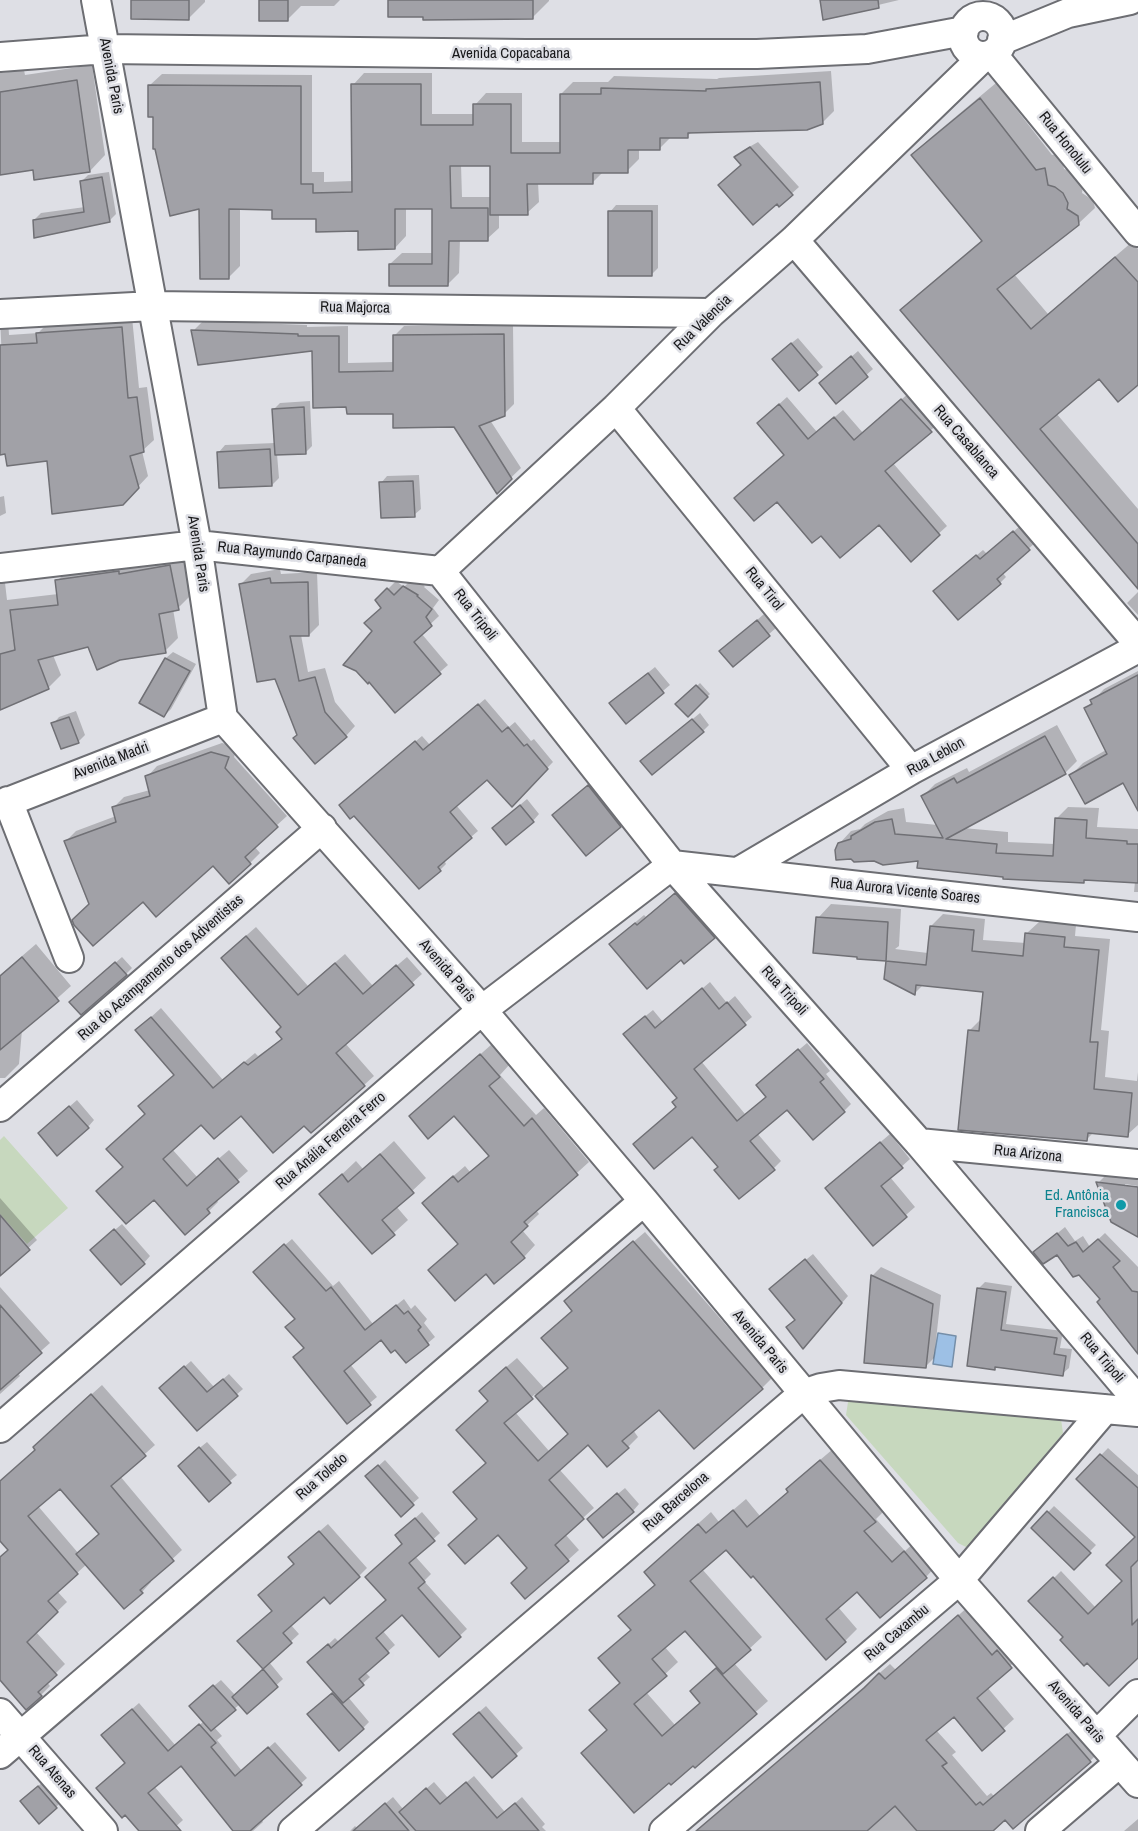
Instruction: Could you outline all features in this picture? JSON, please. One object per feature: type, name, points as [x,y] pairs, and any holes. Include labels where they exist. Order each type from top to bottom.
[{"type":"street","name":"Avenida Paris","points":[[96,0],[197,545],[222,718],[482,1010],[959,1580],[1138,1783]]},
{"type":"street","name":"Avenida Copacabana","points":[[0,57],[106,49],[526,54],[757,54],[867,50],[915,41],[979,39],[1046,23],[1068,13],[1130,0]]},
{"type":"street","name":"Rua Honolulu","points":[[979,39],[1138,232]]},
{"type":"street","name":"Rua Valencia","points":[[440,571],[616,408],[711,313],[794,240],[979,39]]},
{"type":"street","name":"Rua Casablanca","points":[[794,240],[1138,643]]},
{"type":"street","name":"Rua Majorca","points":[[0,314],[153,306],[711,313]]},
{"type":"street","name":"Rua Tirol","points":[[616,408],[911,770]]},
{"type":"street","name":"Rua Raymundo Carpaneda","points":[[0,568],[197,545],[440,571]]},
{"type":"street","name":"Rua Tripoli","points":[[440,571],[672,865],[919,1143],[1138,1401]]},
{"type":"street","name":"Rua Leblon","points":[[738,872],[911,770],[1138,648]]},
{"type":"street","name":"Avenida Madri","points":[[4,803],[222,718]]},
{"type":"street","points":[[4,803],[69,958]]},
{"type":"street","name":"Rua do Acampamento dos Adventistas","points":[[0,1107],[322,828]]},
{"type":"street","name":"Rua Aurora Vicente Soares","points":[[672,865],[1138,917]]},
{"type":"street","name":"Rua Anália Ferreira Ferro","points":[[0,1428],[482,1010],[672,865]]},
{"type":"street","name":"Rua Arizona","points":[[919,1143],[1138,1164]]},
{"type":"street","name":"Rua Toledo","points":[[10,1745],[644,1201]]},
{"type":"street","name":"Rua Barcelona","points":[[293,1831],[803,1394],[839,1385],[1138,1412]]},
{"type":"street","name":"Rua Caxambu","points":[[664,1831],[959,1580],[1105,1409]]},
{"type":"street","points":[[1097,1736],[1138,1694]]},
{"type":"street","name":"Rua Atenas","points":[[0,1713],[10,1745],[103,1831]]},
{"type":"street","points":[[1040,1831],[1119,1763]]},
{"type":"green space","points":[[4,1136],[68,1208],[27,1244],[0,1214],[0,1140]]},
{"type":"green space","points":[[858,1394],[1061,1419],[1063,1433],[974,1545],[966,1547],[958,1543],[846,1415],[848,1402]]},
{"type":"water","points":[[938,1333],[956,1336],[952,1367],[933,1364]]},
{"type":"building","points":[[131,0],[189,0],[189,20],[131,19]]},
{"type":"building","points":[[259,0],[288,0],[288,21],[259,21]]},
{"type":"building","points":[[388,0],[533,0],[533,19],[423,20],[423,17],[388,17]]},
{"type":"building","points":[[820,0],[878,0],[879,8],[823,20]]},
{"type":"building","points":[[77,80],[90,172],[34,180],[33,170],[0,175],[0,92]]},
{"type":"building","points":[[820,82],[823,124],[807,130],[688,133],[688,138],[660,138],[660,150],[628,150],[628,173],[593,173],[593,184],[527,184],[528,215],[490,215],[490,166],[450,166],[451,208],[488,208],[488,241],[449,241],[448,286],[389,286],[389,264],[432,264],[432,209],[395,209],[395,249],[358,250],[358,231],[316,232],[316,219],[272,219],[272,210],[229,209],[229,279],[200,279],[199,209],[170,216],[155,149],[153,149],[153,117],[148,117],[148,85],[301,86],[301,184],[313,184],[313,193],[352,192],[351,84],[421,84],[421,125],[473,125],[473,104],[511,104],[511,153],[560,153],[560,94],[601,94],[601,88],[706,91],[706,89]]},
{"type":"building","points":[[980,98],[1036,170],[1045,168],[1048,185],[1063,193],[1068,203],[1067,209],[1078,216],[1079,225],[997,289],[1031,329],[1115,257],[1138,282],[1138,385],[1118,402],[1099,379],[1040,429],[1138,544],[1138,589],[900,310],[982,241],[911,155]]},
{"type":"building","points":[[750,147],[793,195],[779,207],[777,204],[753,225],[718,185],[741,165],[734,157]]},
{"type":"building","points":[[102,177],[110,222],[34,238],[33,220],[84,212],[80,181]]},
{"type":"building","points":[[608,211],[652,211],[652,276],[608,276]]},
{"type":"building","points":[[122,327],[128,398],[137,397],[144,452],[130,456],[139,488],[123,505],[52,514],[47,461],[7,466],[5,454],[0,455],[0,345],[37,343],[36,333]]},
{"type":"building","points":[[191,330],[339,336],[339,372],[393,371],[393,335],[504,334],[505,416],[479,426],[512,479],[497,494],[454,427],[393,428],[393,414],[347,414],[346,407],[313,408],[312,351],[198,365]]},
{"type":"building","points":[[791,343],[818,375],[799,391],[772,359]]},
{"type":"building","points":[[851,356],[868,377],[836,404],[819,383]]},
{"type":"building","points":[[901,399],[932,432],[885,471],[940,535],[911,562],[879,525],[840,558],[821,536],[812,543],[777,502],[754,521],[734,498],[784,455],[757,423],[779,404],[808,439],[834,417],[854,440]]},
{"type":"building","points":[[304,407],[306,454],[275,455],[272,409]]},
{"type":"building","points":[[270,449],[272,486],[219,488],[217,452]]},
{"type":"building","points":[[413,481],[415,517],[381,518],[379,482]]},
{"type":"building","points":[[1013,531],[1030,550],[997,579],[1001,584],[958,620],[933,591],[976,555],[980,559]]},
{"type":"building","points":[[170,565],[179,610],[159,614],[166,653],[120,660],[97,670],[88,647],[38,660],[49,689],[0,710],[0,654],[15,650],[10,610],[58,605],[55,580],[119,571],[119,574]]},
{"type":"building","points":[[270,578],[271,583],[308,582],[309,636],[290,636],[299,681],[315,677],[325,712],[347,737],[315,764],[293,738],[297,735],[275,679],[257,682],[239,584]]},
{"type":"building","points":[[403,586],[418,595],[432,609],[426,617],[432,626],[414,642],[441,674],[395,713],[369,682],[368,684],[356,671],[343,665],[372,631],[364,623],[381,608],[375,600],[387,588],[394,595]]},
{"type":"building","points":[[757,620],[770,636],[733,667],[719,651]]},
{"type":"building","points":[[165,658],[190,671],[164,717],[139,703]]},
{"type":"building","points":[[648,673],[664,693],[626,724],[609,703]]},
{"type":"building","points":[[1138,675],[1138,811],[1123,783],[1085,804],[1069,775],[1107,754],[1084,708],[1092,704],[1090,700]]},
{"type":"building","points":[[696,685],[708,697],[688,717],[675,704]]},
{"type":"building","points":[[478,704],[502,732],[508,727],[524,746],[527,744],[548,769],[512,807],[487,780],[450,812],[472,838],[438,867],[441,871],[419,889],[354,816],[350,819],[339,805],[415,741],[423,750]]},
{"type":"building","points":[[69,717],[79,743],[61,749],[51,723]]},
{"type":"building","points":[[692,719],[704,732],[652,775],[640,761]]},
{"type":"building","points":[[1045,736],[1066,774],[946,839],[997,844],[996,853],[1053,856],[1055,818],[1087,820],[1086,838],[1138,844],[1138,883],[1003,879],[1003,877],[917,868],[918,861],[883,865],[874,861],[836,860],[835,850],[838,843],[851,839],[851,836],[875,822],[892,819],[895,834],[943,838],[921,796],[954,778],[957,783]]},
{"type":"building","points":[[211,752],[229,757],[225,768],[278,827],[245,857],[251,864],[229,884],[213,866],[156,917],[143,902],[93,946],[72,920],[89,904],[64,841],[116,822],[112,807],[150,796],[145,776]]},
{"type":"building","points":[[588,785],[621,827],[586,856],[552,815]]},
{"type":"building","points":[[520,805],[534,822],[506,845],[492,828]]},
{"type":"building","points":[[675,893],[715,938],[684,964],[681,960],[647,989],[609,944],[635,923],[637,925]]},
{"type":"building","points":[[816,917],[888,922],[886,961],[813,953]]},
{"type":"building","points":[[930,926],[974,930],[972,951],[1023,956],[1025,933],[1065,937],[1064,947],[1099,950],[1090,1042],[1098,1042],[1094,1089],[1132,1093],[1128,1137],[1088,1133],[1087,1141],[958,1130],[968,1030],[979,1031],[983,992],[916,985],[915,995],[884,979],[886,961],[926,965]]},
{"type":"building","points":[[246,936],[298,995],[335,963],[363,994],[396,965],[414,985],[336,1053],[365,1086],[311,1133],[304,1126],[273,1153],[241,1116],[214,1139],[201,1125],[163,1159],[187,1186],[218,1158],[239,1182],[207,1209],[210,1213],[185,1235],[154,1200],[126,1224],[96,1191],[123,1167],[106,1149],[145,1114],[138,1106],[174,1075],[135,1030],[151,1017],[213,1088],[244,1062],[248,1065],[282,1039],[276,1032],[281,1027],[221,958]]},
{"type":"building","points":[[22,957],[59,1001],[0,1050],[0,976]]},
{"type":"building","points":[[115,962],[127,975],[81,1015],[69,1002]]},
{"type":"building","points":[[702,988],[719,1009],[727,1002],[746,1025],[694,1069],[737,1121],[766,1097],[756,1085],[798,1049],[824,1079],[820,1082],[845,1112],[813,1140],[787,1110],[750,1141],[775,1170],[739,1199],[714,1170],[718,1167],[692,1137],[654,1169],[633,1144],[676,1107],[672,1102],[677,1098],[623,1034],[645,1016],[655,1028]]},
{"type":"building","points":[[480,1054],[500,1077],[489,1086],[524,1126],[532,1118],[578,1175],[524,1222],[528,1226],[511,1242],[525,1258],[494,1284],[486,1274],[455,1301],[428,1270],[458,1244],[422,1203],[453,1176],[458,1182],[489,1156],[454,1116],[428,1139],[409,1116]]},
{"type":"building","points":[[69,1106],[89,1128],[57,1156],[38,1133]]},
{"type":"building","points":[[880,1142],[903,1168],[881,1186],[907,1217],[873,1246],[825,1188]]},
{"type":"building","points":[[380,1154],[414,1193],[382,1220],[395,1235],[372,1254],[319,1194],[342,1174],[348,1182]]},
{"type":"building","name":"Ed. Antônia Francisca","points":[[1096,1182],[1138,1187],[1138,1237],[1111,1222]]},
{"type":"building","points":[[0,1215],[30,1250],[0,1276]]},
{"type":"building","points":[[114,1229],[145,1264],[121,1285],[90,1250]]},
{"type":"building","points":[[1057,1233],[1068,1246],[1076,1242],[1083,1252],[1098,1239],[1120,1261],[1113,1267],[1132,1291],[1138,1292],[1138,1354],[1097,1302],[1100,1299],[1079,1275],[1073,1277],[1057,1255],[1043,1264],[1033,1252]]},
{"type":"building","points":[[633,1241],[763,1389],[694,1449],[659,1410],[622,1441],[629,1448],[607,1467],[588,1445],[549,1480],[584,1519],[555,1545],[569,1561],[525,1599],[511,1583],[527,1568],[498,1535],[465,1564],[448,1545],[477,1519],[453,1492],[486,1463],[456,1430],[488,1401],[479,1391],[506,1367],[533,1399],[504,1423],[538,1461],[568,1434],[535,1396],[568,1368],[541,1338],[572,1311],[564,1301]]},
{"type":"building","points":[[284,1244],[326,1291],[331,1287],[365,1330],[396,1305],[404,1314],[408,1311],[421,1327],[418,1330],[429,1345],[406,1363],[395,1350],[391,1353],[381,1340],[344,1371],[371,1405],[347,1424],[293,1357],[304,1348],[285,1327],[295,1319],[253,1272]]},
{"type":"building","points":[[805,1259],[842,1303],[803,1349],[786,1327],[795,1320],[769,1289]]},
{"type":"building","points":[[871,1275],[933,1304],[926,1368],[864,1363]]},
{"type":"building","points":[[977,1288],[1006,1292],[1001,1330],[1057,1338],[1054,1354],[1066,1356],[1063,1376],[995,1367],[995,1370],[967,1366]]},
{"type":"building","points":[[0,1305],[42,1353],[0,1390]]},
{"type":"building","points":[[184,1366],[207,1392],[223,1379],[238,1396],[197,1431],[159,1388]]},
{"type":"building","points":[[91,1394],[146,1456],[111,1486],[174,1561],[140,1590],[143,1593],[124,1609],[76,1554],[99,1534],[60,1489],[28,1516],[78,1574],[48,1601],[58,1612],[27,1642],[57,1675],[38,1692],[42,1696],[26,1710],[0,1680],[0,1557],[8,1550],[0,1541],[0,1481]]},
{"type":"building","points":[[199,1447],[231,1483],[209,1502],[178,1466]]},
{"type":"building","points":[[1100,1454],[1138,1488],[1138,1560],[1131,1567],[1132,1625],[1138,1619],[1138,1658],[1109,1686],[1087,1663],[1084,1666],[1060,1640],[1063,1637],[1028,1601],[1053,1577],[1088,1614],[1122,1581],[1106,1565],[1135,1537],[1076,1479]]},
{"type":"building","points":[[820,1460],[876,1522],[864,1531],[892,1562],[904,1551],[927,1578],[880,1618],[857,1592],[826,1619],[846,1642],[826,1660],[753,1576],[751,1578],[726,1550],[690,1581],[751,1650],[723,1674],[685,1631],[652,1659],[667,1676],[634,1704],[662,1736],[700,1703],[690,1691],[716,1668],[757,1714],[695,1768],[693,1766],[671,1785],[669,1783],[634,1813],[581,1753],[607,1730],[589,1710],[620,1683],[598,1658],[631,1630],[618,1616],[655,1585],[644,1572],[698,1524],[706,1533],[733,1510],[747,1527],[788,1492],[786,1489]]},
{"type":"building","points":[[378,1465],[414,1505],[401,1517],[365,1476]]},
{"type":"building","points":[[617,1493],[634,1512],[603,1538],[587,1519]]},
{"type":"building","points":[[1047,1511],[1091,1553],[1074,1570],[1031,1528]]},
{"type":"building","points":[[415,1518],[435,1541],[409,1563],[425,1582],[418,1588],[461,1637],[439,1657],[402,1615],[376,1638],[389,1653],[359,1679],[364,1685],[343,1703],[307,1662],[328,1644],[331,1648],[386,1600],[365,1577],[402,1544],[395,1535]]},
{"type":"building","points":[[319,1531],[360,1577],[330,1604],[324,1597],[283,1633],[292,1643],[263,1669],[237,1641],[272,1611],[258,1595],[294,1564],[288,1557]]},
{"type":"building","points":[[958,1615],[992,1655],[997,1650],[1012,1668],[977,1698],[1005,1731],[982,1751],[954,1717],[926,1740],[947,1763],[942,1766],[976,1805],[980,1802],[983,1805],[1067,1734],[1091,1762],[1013,1829],[1005,1820],[993,1831],[917,1831],[895,1806],[867,1831],[696,1831],[879,1673],[885,1679]]},
{"type":"building","points":[[263,1669],[278,1687],[247,1714],[232,1697]]},
{"type":"building","points":[[213,1685],[236,1710],[211,1731],[189,1706]]},
{"type":"building","points":[[332,1693],[364,1729],[339,1751],[307,1714]]},
{"type":"building","points":[[132,1709],[168,1751],[199,1724],[216,1743],[211,1747],[235,1776],[268,1747],[302,1785],[250,1831],[233,1831],[181,1766],[148,1793],[181,1831],[139,1831],[125,1815],[122,1818],[96,1788],[125,1763],[101,1735]]},
{"type":"building","points":[[479,1712],[517,1756],[492,1778],[453,1734]]},
{"type":"building","points":[[466,1782],[497,1818],[515,1803],[539,1831],[416,1831],[399,1812],[426,1788],[440,1804]]},
{"type":"building","points":[[38,1786],[57,1808],[39,1824],[20,1801]]},
{"type":"building","points":[[385,1803],[409,1831],[353,1831]]},
{"type":"place","name":"Ed. Antônia Francisca","points":[[1121,1205]]}]
